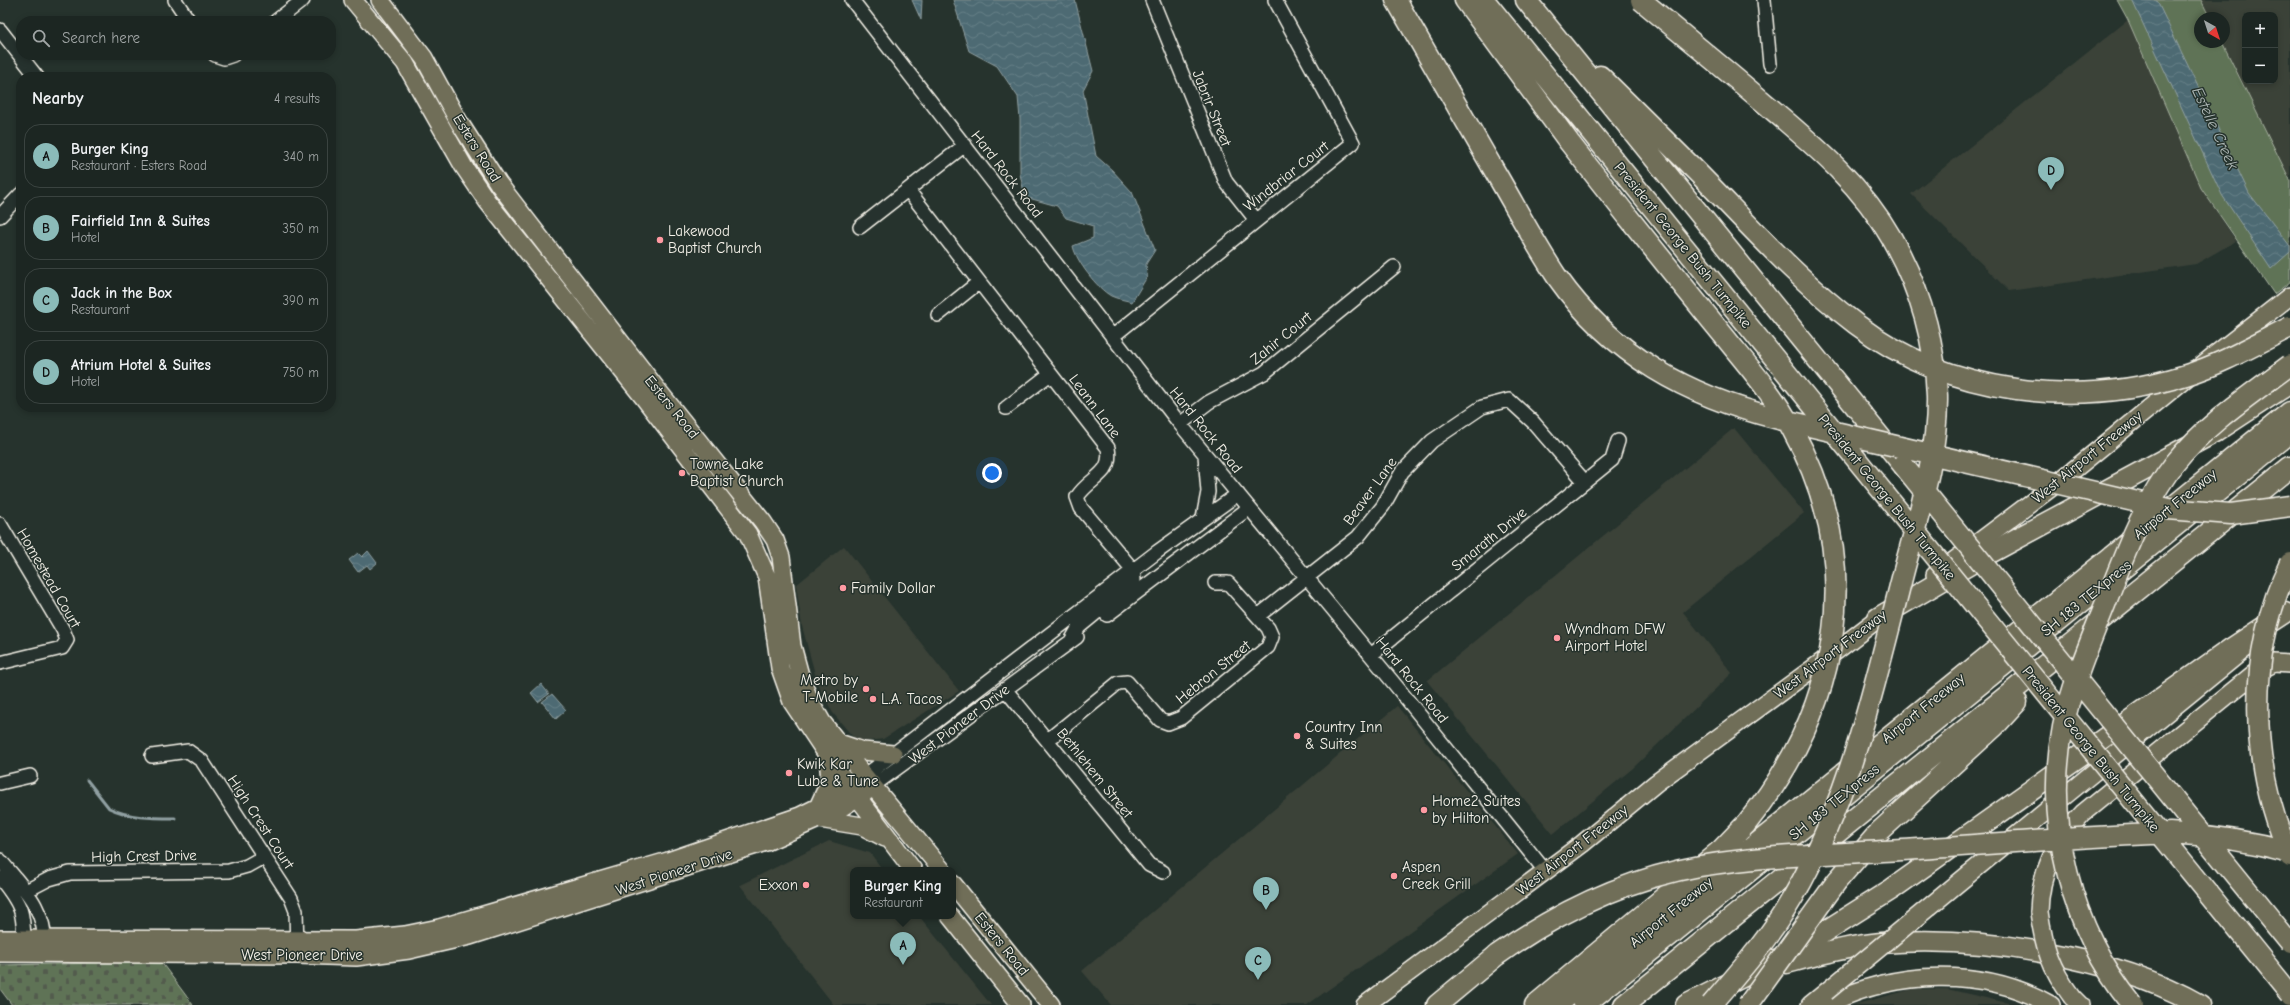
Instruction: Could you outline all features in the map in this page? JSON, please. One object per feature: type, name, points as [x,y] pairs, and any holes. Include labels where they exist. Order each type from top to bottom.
[{"type":"highway","points":[[1396,0],[1557,276],[1591,318],[1627,351],[1647,365],[1704,395],[1741,409],[1778,419],[2168,509],[2231,514],[2290,506]]},
{"type":"highway","points":[[1465,0],[1569,142],[1770,392],[1792,428],[1810,465],[1830,530],[1835,590],[1834,625],[1829,660],[1821,689],[1802,740],[1769,796],[1746,824],[1716,854],[1535,1005]]},
{"type":"highway","name":"President George Bush Turnpike","points":[[1484,0],[2290,994]]},
{"type":"highway","points":[[1526,0],[2290,943]]},
{"type":"highway","points":[[1641,0],[1831,159],[1863,195],[1891,237],[1916,288],[1931,343],[1937,398],[1934,440],[1928,478],[1874,686],[1844,784],[1818,847],[1784,911],[1763,942],[1711,1005]]},
{"type":"highway","points":[[1552,33],[1625,99],[1810,285],[1857,325],[1902,352],[1936,367],[1976,381],[2042,392],[2099,392],[2130,388],[2188,374],[2225,359],[2290,327]]},
{"type":"highway","points":[[2133,1005],[2111,977],[2096,950],[2084,923],[2066,870],[2061,844],[2057,789],[2063,728],[2071,696],[2121,564],[2140,520],[2158,487],[2175,464],[2198,438],[2238,404],[2290,365]]},
{"type":"highway","points":[[1878,618],[1977,560],[2217,431],[2290,383]]},
{"type":"highway","name":"Airport Freeway","points":[[1558,1005],[2290,412]]},
{"type":"highway","name":"SH 183 TEXpress","points":[[1584,1005],[2290,433]]},
{"type":"highway","name":"SH 183 TEXpress","points":[[1600,1005],[2290,447]]},
{"type":"highway","points":[[1624,1005],[2290,468]]},
{"type":"highway","points":[[2290,563],[2273,607],[2263,650],[2258,711],[2262,760],[2267,788],[2274,814],[2290,857]]},
{"type":"highway","points":[[1686,1005],[1756,972],[1822,934],[1941,857],[2232,648],[2287,611]]},
{"type":"highway","points":[[1748,1005],[1838,881],[1880,831],[1995,726],[2072,645]]},
{"type":"highway","points":[[1437,1005],[1497,955],[1553,918],[1613,891],[1672,872],[1726,862],[1790,856],[2170,833],[2213,835],[2258,843],[2290,852]]},
{"type":"highway","points":[[1756,972],[1829,952],[1880,943],[1974,943],[2082,960],[2145,980],[2200,1005]]},
{"type":"main road","name":"Esters Road","points":[[353,0],[405,63],[464,167],[487,201],[634,372],[731,495],[775,540],[781,557],[792,646],[801,679],[810,701],[839,743],[940,867]]},
{"type":"main road","name":"Esters Road","points":[[380,0],[424,58],[459,122],[498,183],[634,372]]},
{"type":"main road","name":"West Airport Freeway","points":[[1365,1005],[1546,872],[1656,783],[2060,481],[2212,356],[2290,296]]},
{"type":"main road","name":"Esters Road","points":[[731,495],[767,577],[780,668],[792,702],[828,756],[889,840],[911,867]]},
{"type":"main road","points":[[1826,999],[1969,874],[2080,786],[2287,611]]},
{"type":"main road","points":[[2076,1001],[2053,971],[2047,955],[2039,912],[2039,892],[2047,864],[2055,846],[2074,821],[2255,672],[2274,663],[2290,664]]},
{"type":"main road","points":[[839,743],[863,751],[893,754]]},
{"type":"main road","points":[[828,756],[830,781],[818,813],[862,826],[889,840]]},
{"type":"main road","name":"West Pioneer Drive","points":[[0,939],[24,945],[297,947],[356,957],[410,950],[470,936],[766,842],[854,792],[870,780]]},
{"type":"main road","name":"Esters Road","points":[[956,888],[1046,999]]},
{"type":"main road","name":"Esters Road","points":[[952,919],[1021,1005]]},
{"type":"main road","points":[[983,956],[1000,942]]},
{"type":"main road","name":"West Pioneer Drive","points":[[0,953],[24,945]]},
{"type":"main road","points":[[983,956],[992,956],[1002,962],[1046,999]]},
{"type":"main road","points":[[1810,1005],[1851,992],[1901,980],[1938,977],[1996,984],[2019,991],[2051,1005]]},
{"type":"main road","points":[[1376,1005],[1391,986]]},
{"type":"street","points":[[176,0],[186,16]]},
{"type":"street","points":[[282,16],[303,0]]},
{"type":"street","name":"Hard Rock Road","points":[[852,0],[1180,424],[1546,872]]},
{"type":"street","name":"Jabrir Street","points":[[1152,0],[1226,182],[1256,220]]},
{"type":"street","name":"Windbriar Court","points":[[1112,337],[1353,143],[1275,0]]},
{"type":"street","points":[[1764,0],[1770,64]]},
{"type":"street","points":[[0,30],[16,50]]},
{"type":"street","points":[[24,60],[34,72]]},
{"type":"street","points":[[860,227],[965,145]]},
{"type":"street","name":"Leann Lane","points":[[908,190],[1108,448],[1110,459],[1106,469],[1084,486],[1077,497],[1081,508],[1132,570]]},
{"type":"street","points":[[0,216],[16,199]]},
{"type":"street","name":"Zahir Court","points":[[1180,424],[1209,402],[1264,373],[1394,267]]},
{"type":"street","points":[[938,315],[979,282]]},
{"type":"street","points":[[1006,408],[1050,374]]},
{"type":"street","name":"Beaver Lane","points":[[1307,578],[1358,537],[1383,506],[1402,472],[1432,441],[1482,407],[1509,400],[1533,422],[1585,482]]},
{"type":"street","name":"Smarath Drive","points":[[1370,655],[1612,460],[1618,441]]},
{"type":"street","points":[[1203,518],[1208,492],[1205,455]]},
{"type":"street","name":"West Pioneer Drive","points":[[870,780],[893,754],[1132,570],[1238,494]]},
{"type":"street","name":"West Pioneer Drive","points":[[870,780],[972,714],[1250,508]]},
{"type":"street","name":"Homestead Court","points":[[0,524],[63,630],[67,640],[62,648],[0,663]]},
{"type":"street","points":[[1071,641],[1079,627],[1134,580],[1132,570]]},
{"type":"street","points":[[1258,616],[1307,578]]},
{"type":"street","name":"Hebron Street","points":[[1048,740],[1118,683],[1127,682],[1160,720],[1168,723],[1181,718],[1268,647],[1272,637],[1271,632],[1258,616],[1228,583],[1215,583]]},
{"type":"street","points":[[972,714],[979,701],[1014,668],[1013,662]]},
{"type":"street","name":"Bethlehem Street","points":[[1005,690],[1048,740],[1149,865],[1163,872]]},
{"type":"street","name":"High Crest Court","points":[[152,756],[188,751],[202,761],[294,904],[297,947]]},
{"type":"street","points":[[0,783],[30,776]]},
{"type":"street","name":"High Crest Drive","points":[[26,891],[49,879],[70,873],[229,871],[247,866],[263,857]]},
{"type":"street","points":[[0,860],[26,891],[40,911],[45,945]]},
{"type":"street","points":[[0,878],[16,898],[24,915],[24,945]]},
{"type":"shaded area","points":[[2201,0],[2290,0],[2290,180],[2243,84],[2278,84],[2278,12],[2242,12],[2242,83],[2225,48],[2230,48],[2230,12],[2207,12]]},
{"type":"shaded area","points":[[2128,20],[2201,188],[2236,241],[2196,264],[2009,291],[1911,194]]},
{"type":"shaded area","points":[[1734,428],[1804,513],[1683,612],[1732,673],[1633,768],[1553,834],[1427,681]]},
{"type":"shaded area","points":[[844,546],[959,691],[883,739],[862,742],[853,737],[833,713],[818,685],[802,626],[796,585]]},
{"type":"shaded area","points":[[1397,706],[1518,854],[1307,1005],[1111,1005],[1082,971]]},
{"type":"shaded area","points":[[829,841],[870,853],[881,867],[850,867],[850,919],[921,919],[991,1005],[834,1005],[740,885]]},
{"type":"shaded area","points":[[1913,989],[1947,989],[2016,1005],[1853,1005]]},
{"type":"green space","points":[[2117,0],[2201,0],[2207,12],[2194,12],[2194,48],[2225,48],[2290,180],[2290,282],[2274,294],[2201,188],[2128,20]]},
{"type":"green space","points":[[161,962],[193,1005],[12,1005],[0,989],[0,965]]},
{"type":"water","points":[[912,0],[922,0],[921,20]]},
{"type":"water","points":[[953,0],[1075,0],[1093,71],[1083,90],[1096,156],[1112,170],[1132,192],[1155,250],[1146,264],[1147,277],[1132,302],[1113,297],[1105,292],[1088,274],[1078,259],[1073,246],[1093,238],[1093,226],[1066,218],[1057,206],[1025,197],[1020,174],[1020,119],[1018,97],[997,66],[969,51]]},
{"type":"water","name":"Estelle Creek","points":[[2132,0],[2157,1],[2249,193],[2290,246],[2290,252],[2271,269],[2222,195]]},
{"type":"water","points":[[368,551],[377,563],[370,569],[367,565],[358,572],[349,560],[358,553],[362,557]]},
{"type":"water","points":[[541,684],[549,694],[538,702],[531,693]]},
{"type":"water","points":[[552,694],[566,710],[556,719],[542,702]]},
{"type":"waterway","points":[[87,780],[109,808],[133,816],[175,818]]},
{"type":"place","name":"Atrium Hotel & Suites","points":[[2051,190]]},
{"type":"place","name":"Lakewood Baptist Church","points":[[660,240]]},
{"type":"place","name":"Towne Lake Baptist Church","points":[[682,473]]},
{"type":"place","name":"Family Dollar","points":[[843,588]]},
{"type":"place","name":"Wyndham DFW Airport Hotel","points":[[1557,638]]},
{"type":"place","name":"Metro by T-Mobile","points":[[866,689]]},
{"type":"place","name":"L.A. Tacos","points":[[873,699]]},
{"type":"place","name":"Country Inn & Suites","points":[[1297,736]]},
{"type":"place","name":"Kwik Kar Lube & Tune","points":[[789,773]]},
{"type":"place","name":"Home2 Suites by Hilton","points":[[1424,810]]},
{"type":"place","name":"Aspen Creek Grill","points":[[1394,876]]},
{"type":"place","name":"Exxon","points":[[806,885]]},
{"type":"place","name":"Fairfield Inn & Suites","points":[[1266,910]]},
{"type":"place","name":"Burger King","points":[[903,965]]},
{"type":"place","name":"Jack in the Box","points":[[1258,980]]}]
